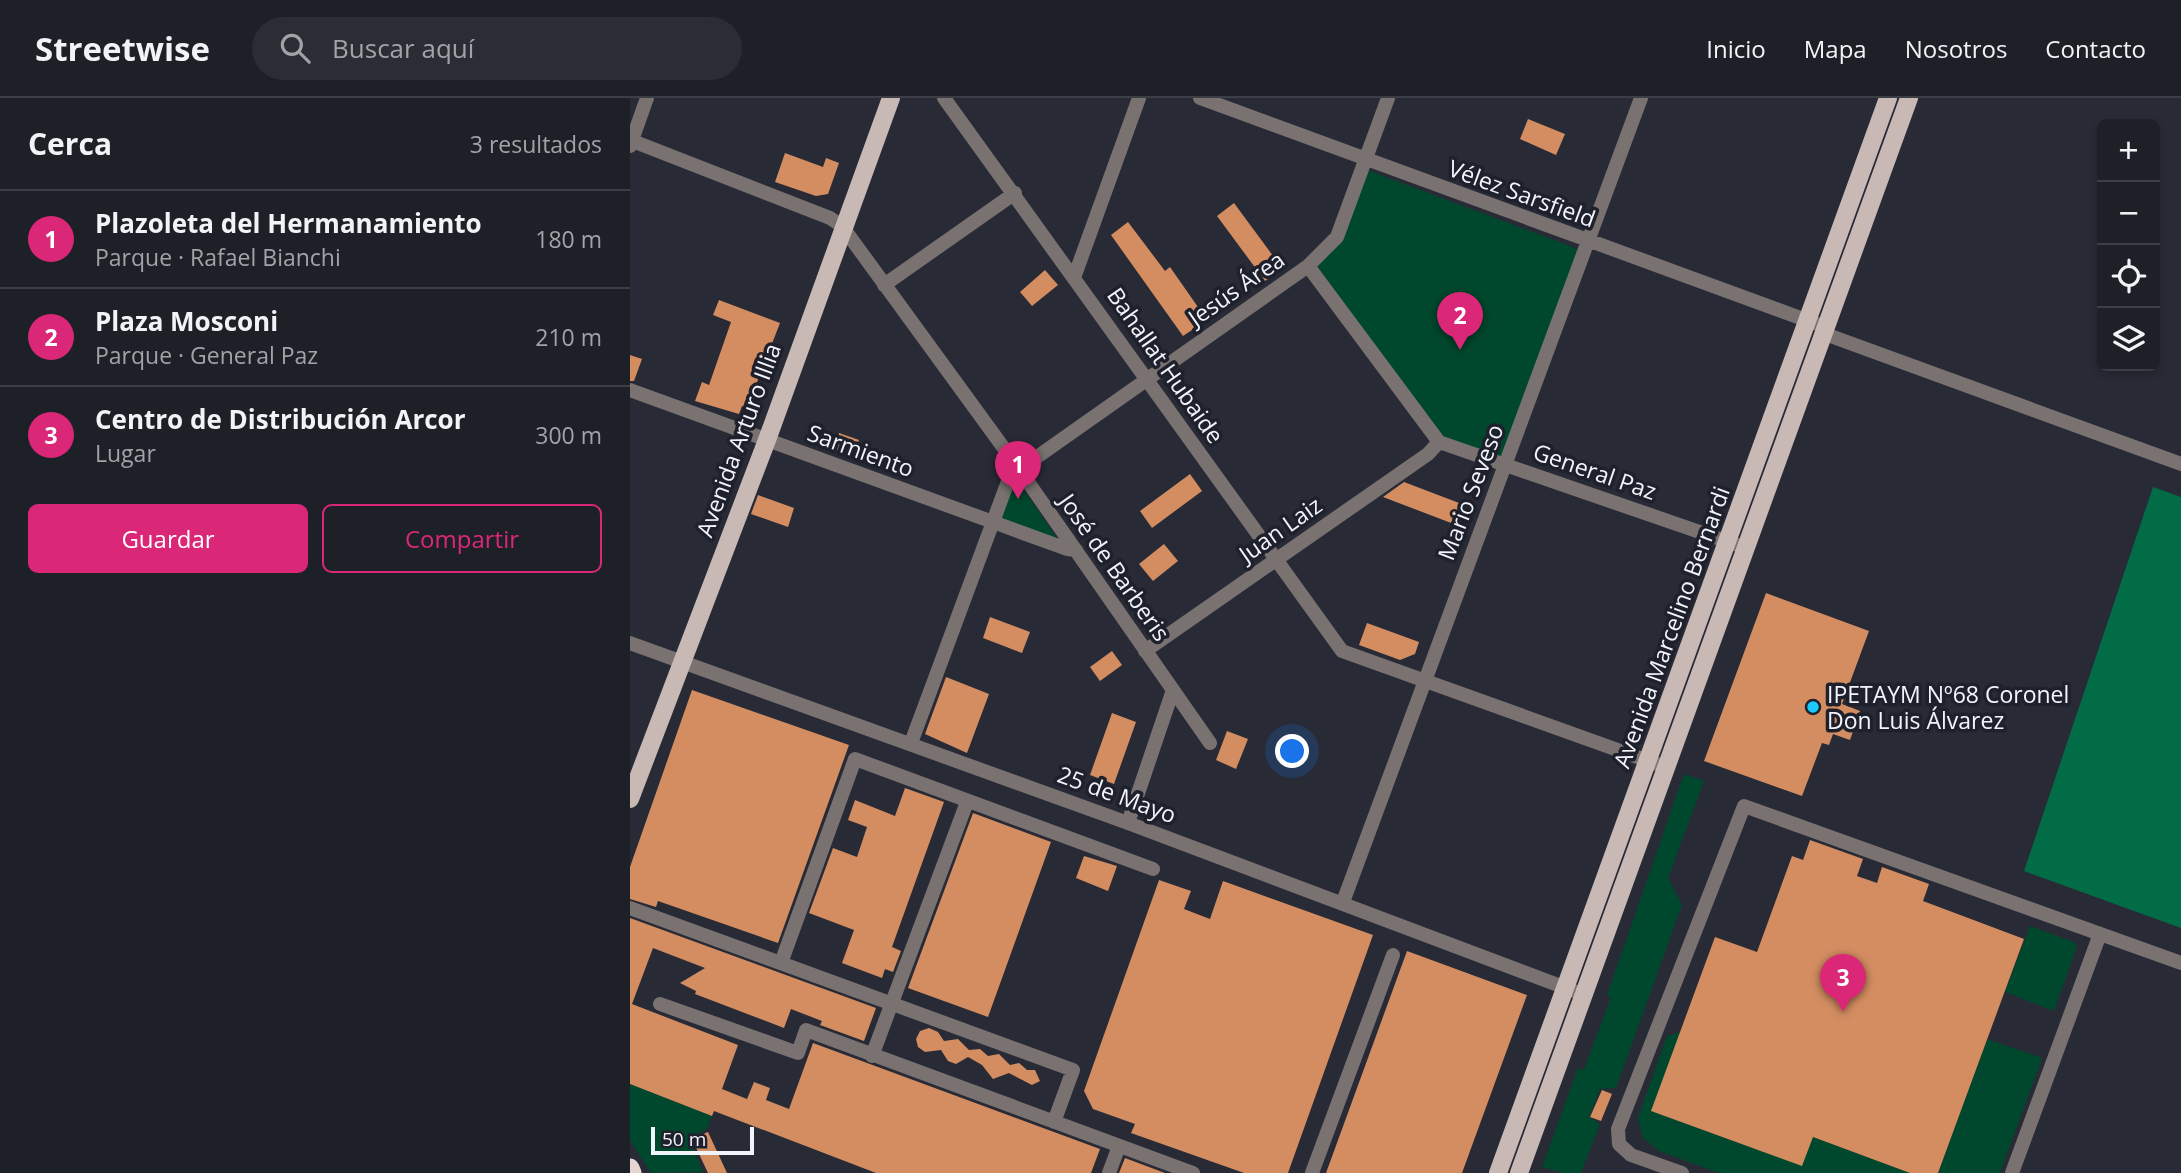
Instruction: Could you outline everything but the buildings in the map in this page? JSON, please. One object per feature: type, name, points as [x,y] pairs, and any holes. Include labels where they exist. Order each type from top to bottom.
[{"type":"highway","points":[[630,1168],[632,1173]]},
{"type":"main road","name":"Avenida Arturo Illia","points":[[630,799],[680,660],[767,440],[836,222],[891,98]]},
{"type":"main road","points":[[1881,100],[1907,104]]},
{"type":"main road","name":"Avenida Marcelino Bernardi","points":[[1498,1173],[1807,321],[1881,100]]},
{"type":"main road","name":"Avenida Marcelino Bernardi","points":[[1519,1173],[1586,995],[1907,104]]},
{"type":"street","points":[[647,98],[631,142],[836,222]]},
{"type":"street","name":"Bahallat Hubaide","points":[[944,98],[1075,275],[1342,651],[1423,682]]},
{"type":"street","points":[[1075,275],[1139,98]]},
{"type":"street","name":"Vélez Sarsfield","points":[[1200,98],[1807,321],[1827,331],[2181,464]]},
{"type":"street","points":[[1365,159],[1388,98]]},
{"type":"street","name":"Mario Seveso","points":[[1343,902],[1641,98]]},
{"type":"street","name":"Jesús Área","points":[[1019,469],[1308,266],[1337,237],[1365,159]]},
{"type":"street","points":[[884,285],[1015,193]]},
{"type":"street","name":"José de Barberis","points":[[836,222],[1019,469],[1210,743]]},
{"type":"street","points":[[1308,266],[1439,442]]},
{"type":"street","name":"Sarmiento","points":[[630,390],[1076,550]]},
{"type":"street","name":"General Paz","points":[[1439,442],[1746,548]]},
{"type":"street","name":"Juan Laiz","points":[[1145,651],[1428,454],[1439,442]]},
{"type":"street","points":[[911,743],[1008,480],[1019,469]]},
{"type":"street","name":"25 de Mayo","points":[[630,643],[1343,902],[1586,995]]},
{"type":"street","points":[[1423,682],[1668,768]]},
{"type":"street","points":[[1128,823],[1173,690]]},
{"type":"street","points":[[781,963],[855,759],[1153,869]]},
{"type":"street","points":[[872,1056],[967,802]]},
{"type":"street","points":[[1682,1173],[1631,1154],[1619,1144],[1618,1129],[1744,806],[2181,963]]},
{"type":"street","points":[[630,908],[1073,1070],[1054,1122]]},
{"type":"street","points":[[2012,1173],[2100,934]]},
{"type":"street","points":[[1312,1173],[1393,955]]},
{"type":"street","points":[[660,1004],[798,1053],[806,1030],[1193,1173]]},
{"type":"street","points":[[1109,1173],[1119,1146]]},
{"type":"green space","points":[[1367,170],[1578,249],[1503,458],[1441,438],[1314,263]]},
{"type":"green space","points":[[1015,478],[1059,541],[997,520]]},
{"type":"green space","points":[[2153,487],[2181,497],[2181,928],[2024,871]]},
{"type":"green space","points":[[1684,774],[1704,781],[1668,878],[1682,905],[1616,1088],[1600,1089],[1589,1117],[1600,1124],[1581,1173],[1563,1173],[1542,1167],[1578,1068],[1584,1070],[1611,997],[1607,995]]},
{"type":"green space","points":[[2030,926],[2074,942],[2077,946],[2054,1011],[2005,992]]},
{"type":"green space","points":[[1681,1032],[1652,1111],[1741,1144],[1752,1114],[1910,1173],[1719,1173],[1659,1151],[1643,1138],[1638,1118],[1667,1036]]},
{"type":"green space","points":[[1987,1039],[2042,1058],[2000,1173],[1938,1173]]},
{"type":"green space","points":[[630,1084],[712,1116],[707,1129],[688,1138],[703,1172],[651,1173],[630,1140]]},
{"type":"place","name":"Plaza Mosconi","points":[[1460,350]]},
{"type":"place","name":"Plazoleta del Hermanamiento","points":[[1018,499]]},
{"type":"place","name":"IPETAYM Nº68 Coronel Don Luis Álvarez","points":[[1813,707]]},
{"type":"place","name":"Centro de Distribución Arcor","points":[[1843,1012]]}]
